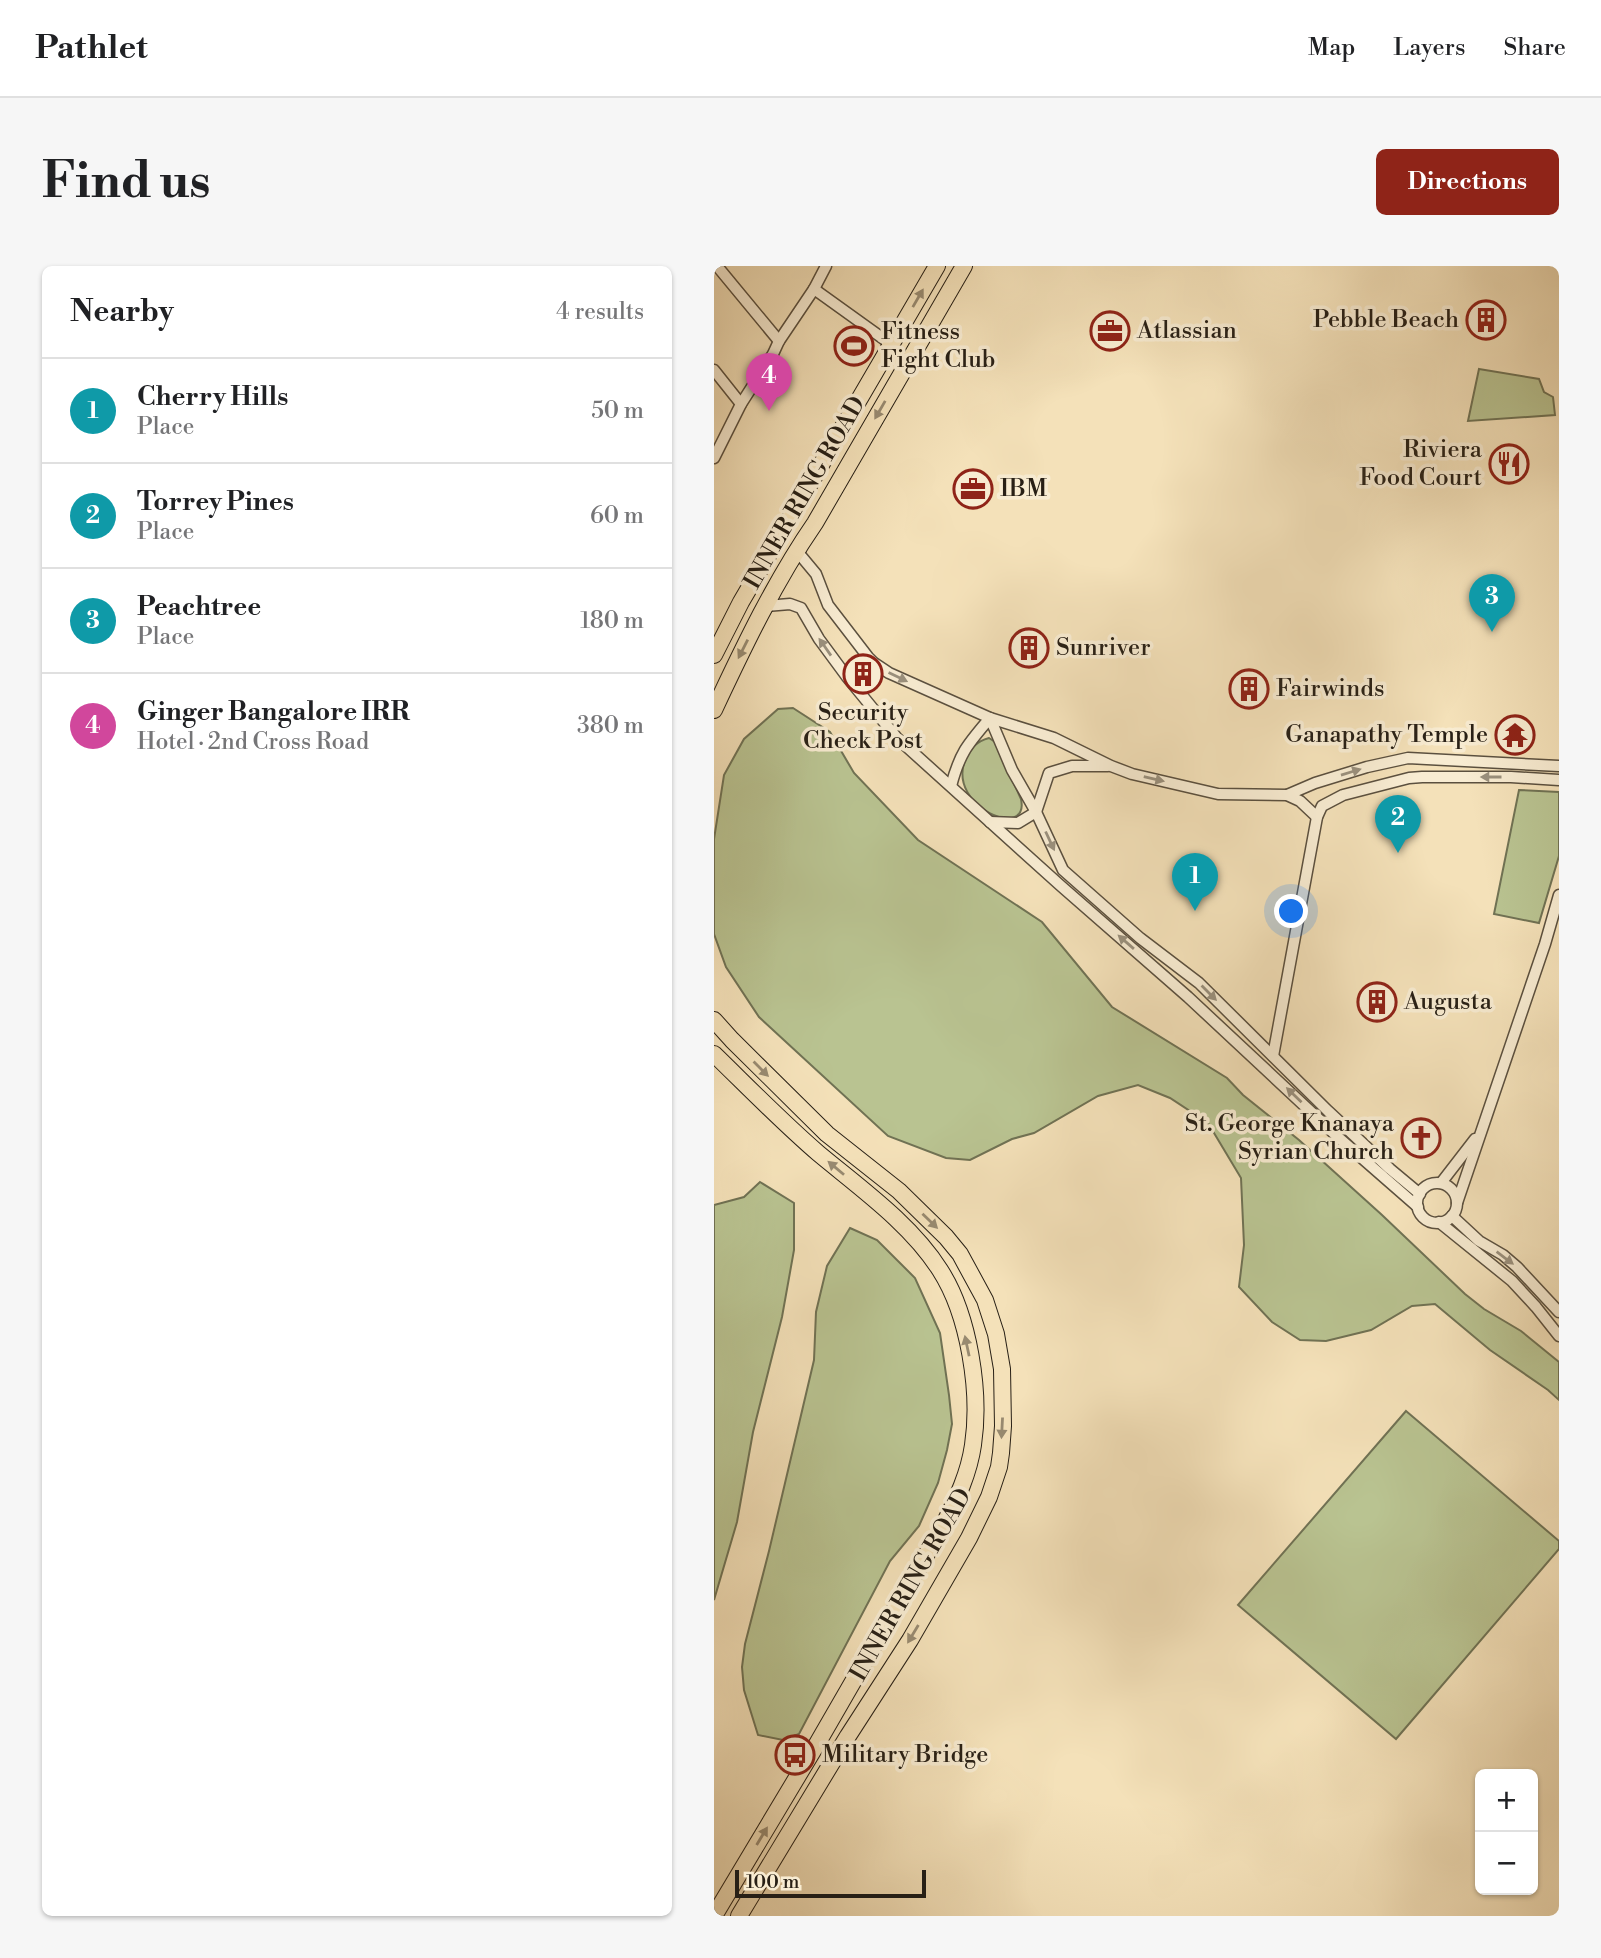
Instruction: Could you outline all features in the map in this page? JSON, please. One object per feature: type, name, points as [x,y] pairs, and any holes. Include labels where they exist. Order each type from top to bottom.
[{"type":"main road","name":"INNER RING ROAD","points":[[714,655],[741,602],[937,266]]},
{"type":"main road","name":"INNER RING ROAD","points":[[714,710],[738,658],[796,550],[815,523],[964,266]]},
{"type":"main road","name":"INNER RING ROAD","points":[[714,1020],[827,1134],[899,1191],[946,1237],[960,1254],[985,1300],[996,1334],[1002,1369],[1003,1426],[999,1467],[989,1497],[969,1538],[916,1629],[740,1916]]},
{"type":"main road","name":"INNER RING ROAD","points":[[714,1054],[815,1150],[885,1208],[931,1257],[955,1297],[973,1374],[975,1424],[973,1447],[961,1489],[944,1524],[714,1916]]},
{"type":"main road","points":[[817,1744],[836,1756]]},
{"type":"street","points":[[717,266],[779,341]]},
{"type":"street","points":[[714,458],[741,404],[826,266]]},
{"type":"street","points":[[814,289],[892,345]]},
{"type":"street","points":[[714,370],[741,404]]},
{"type":"street","points":[[796,550],[816,574],[828,605],[874,663],[889,673],[990,718],[1054,738],[1132,774],[1218,794],[1287,795],[1330,778],[1408,758],[1559,766]]},
{"type":"street","points":[[766,606],[790,604],[801,608],[819,639],[847,677],[897,738],[1188,997],[1339,1138],[1418,1207],[1425,1218],[1439,1222],[1512,1281],[1559,1336]]},
{"type":"street","points":[[951,786],[965,747],[990,718]]},
{"type":"street","points":[[990,718],[1012,769],[1063,870],[1140,938],[1199,983],[1365,1145],[1420,1194]]},
{"type":"street","points":[[990,822],[1018,823],[1036,812],[1049,773],[1072,766],[1111,766]]},
{"type":"street","points":[[1273,1056],[1317,817],[1322,806],[1343,795],[1409,778],[1498,777],[1559,780]]},
{"type":"street","points":[[1287,795],[1300,801],[1317,817]]},
{"type":"street","points":[[1439,1222],[1452,1216],[1457,1203],[1545,944],[1559,895]]},
{"type":"street","points":[[1441,1184],[1480,1131]]},
{"type":"street","points":[[1418,1207],[1420,1194],[1428,1185],[1441,1184],[1452,1190],[1457,1203]]},
{"type":"street","points":[[1452,1216],[1479,1241],[1517,1267],[1559,1312]]},
{"type":"green space","points":[[1479,369],[1539,379],[1544,392],[1553,397],[1555,415],[1468,421]]},
{"type":"green space","points":[[793,708],[830,732],[854,773],[918,840],[1042,922],[1112,1007],[1227,1078],[1243,1095],[1299,1140],[1382,1215],[1465,1294],[1521,1331],[1559,1362],[1559,1400],[1490,1350],[1435,1304],[1412,1306],[1371,1330],[1326,1341],[1300,1340],[1272,1322],[1239,1287],[1244,1245],[1241,1178],[1208,1123],[1170,1098],[1138,1085],[1098,1096],[1034,1133],[1012,1139],[970,1160],[946,1158],[888,1136],[759,1017],[726,967],[714,934],[714,839],[724,775],[744,739],[778,709]]},
{"type":"green space","points":[[989,738],[995,742],[1021,799],[1020,811],[1014,817],[1002,818],[990,813],[977,805],[967,792],[963,777],[965,760],[978,743]]},
{"type":"green space","points":[[1519,790],[1559,792],[1559,856],[1539,923],[1494,914]]},
{"type":"green space","points":[[760,1182],[794,1203],[794,1250],[782,1317],[753,1432],[737,1522],[714,1600],[714,1205],[744,1197]]},
{"type":"green space","points":[[850,1228],[877,1240],[915,1278],[940,1333],[952,1424],[938,1483],[919,1526],[890,1561],[799,1734],[783,1740],[758,1735],[744,1690],[742,1667],[745,1644],[814,1360],[816,1312],[827,1266]]},
{"type":"green space","points":[[1406,1411],[1559,1541],[1559,1549],[1396,1739],[1238,1605]]},
{"type":"place","name":"Pebble Beach","points":[[1486,320]]},
{"type":"place","name":"Atlassian","points":[[1110,331]]},
{"type":"place","name":"Fitness Fight Club","points":[[854,346]]},
{"type":"place","name":"Ginger Bangalore IRR","points":[[769,411]]},
{"type":"place","name":"Riviera Food Court","points":[[1509,464]]},
{"type":"place","name":"IBM","points":[[973,489]]},
{"type":"place","name":"Peachtree","points":[[1492,632]]},
{"type":"place","name":"Sunriver","points":[[1029,648]]},
{"type":"place","name":"Security Check Post","points":[[863,674]]},
{"type":"place","name":"Fairwinds","points":[[1249,689]]},
{"type":"place","name":"Ganapathy Temple","points":[[1515,735]]},
{"type":"place","name":"Torrey Pines","points":[[1398,853]]},
{"type":"place","name":"Cherry Hills","points":[[1195,911]]},
{"type":"place","name":"Augusta","points":[[1377,1002]]},
{"type":"place","name":"St. George Knanaya Syrian Church","points":[[1421,1138]]},
{"type":"place","name":"Military Bridge","points":[[795,1755]]}]
